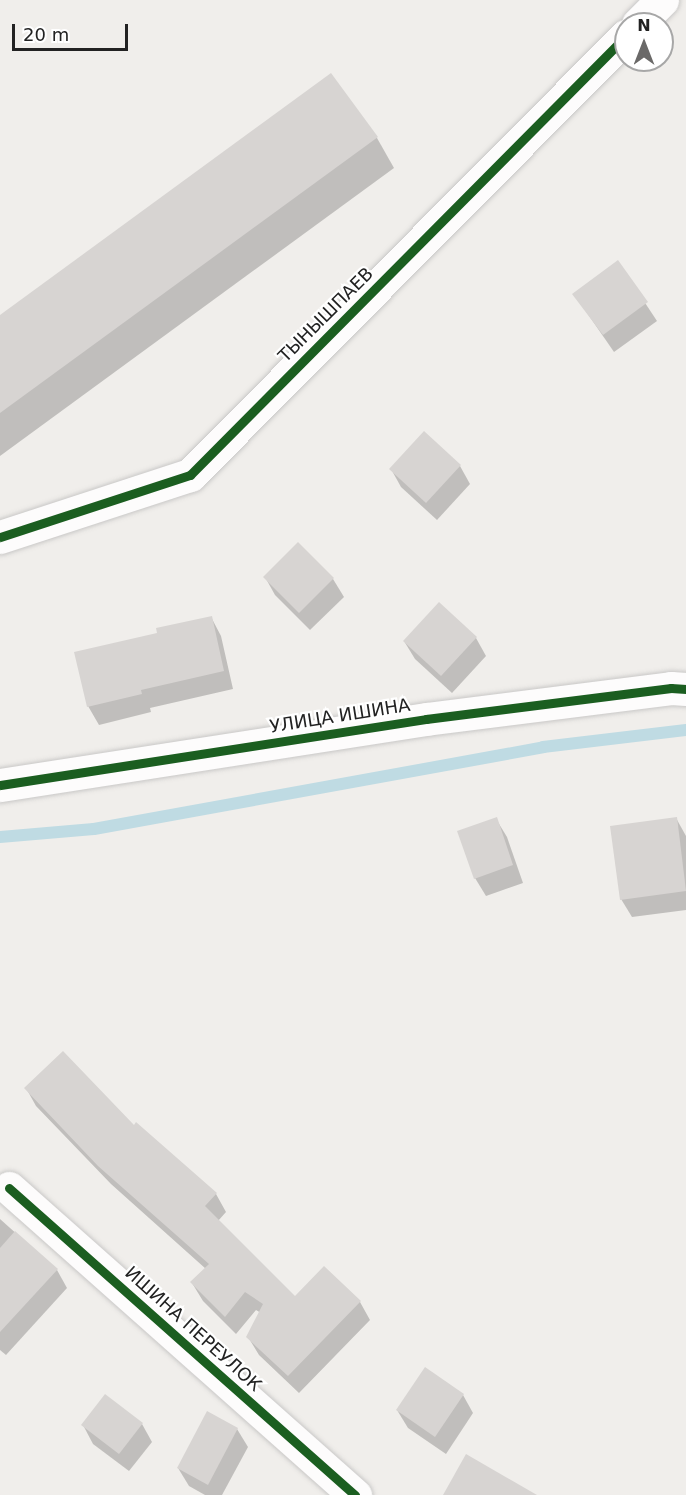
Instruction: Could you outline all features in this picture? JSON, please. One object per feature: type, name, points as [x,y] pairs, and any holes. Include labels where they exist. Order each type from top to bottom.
[{"type":"street","points":[[650,12],[662,0]]},
{"type":"street","name":"ТЫНЫШПАЕВ","points":[[0,537],[190,475],[614,48]]},
{"type":"street","name":"УЛИЦА ИШИНА","points":[[0,786],[426,719],[686,689]]},
{"type":"street","name":"ИШИНА ПЕРЕУЛОК","points":[[9,1188],[355,1495]]},
{"type":"building","points":[[331,73],[378,137],[0,413],[0,315]]},
{"type":"building","points":[[618,260],[648,302],[603,335],[572,294]]},
{"type":"building","points":[[424,431],[461,465],[426,503],[389,469]]},
{"type":"building","points":[[298,542],[334,578],[299,613],[263,577]]},
{"type":"building","points":[[439,602],[477,637],[441,676],[403,641]]},
{"type":"building","points":[[212,616],[224,671],[141,690],[142,694],[87,707],[74,652],[157,633],[156,628]]},
{"type":"building","points":[[497,817],[513,865],[474,879],[457,831]]},
{"type":"building","points":[[677,817],[686,891],[620,900],[610,826]]},
{"type":"building","points":[[63,1051],[134,1125],[136,1122],[217,1193],[205,1206],[295,1296],[324,1266],[361,1301],[288,1376],[246,1337],[263,1304],[245,1292],[225,1317],[190,1282],[209,1264],[98,1166],[24,1088]]},
{"type":"building","points":[[15,1231],[58,1269],[0,1332],[0,1248]]},
{"type":"building","points":[[425,1367],[464,1394],[435,1437],[396,1410]]},
{"type":"building","points":[[105,1394],[143,1423],[119,1454],[81,1425]]},
{"type":"building","points":[[207,1411],[238,1428],[208,1485],[177,1468]]},
{"type":"building","points":[[466,1454],[537,1495],[443,1495]]},
{"type":"waterway","points":[[0,837],[94,829],[543,747],[686,730]]},
{"type":"cycle path","points":[[0,537],[190,475],[614,48]]},
{"type":"cycle path","points":[[0,785],[426,719],[671,688],[686,689]]},
{"type":"cycle path","points":[[9,1188],[355,1495]]}]
